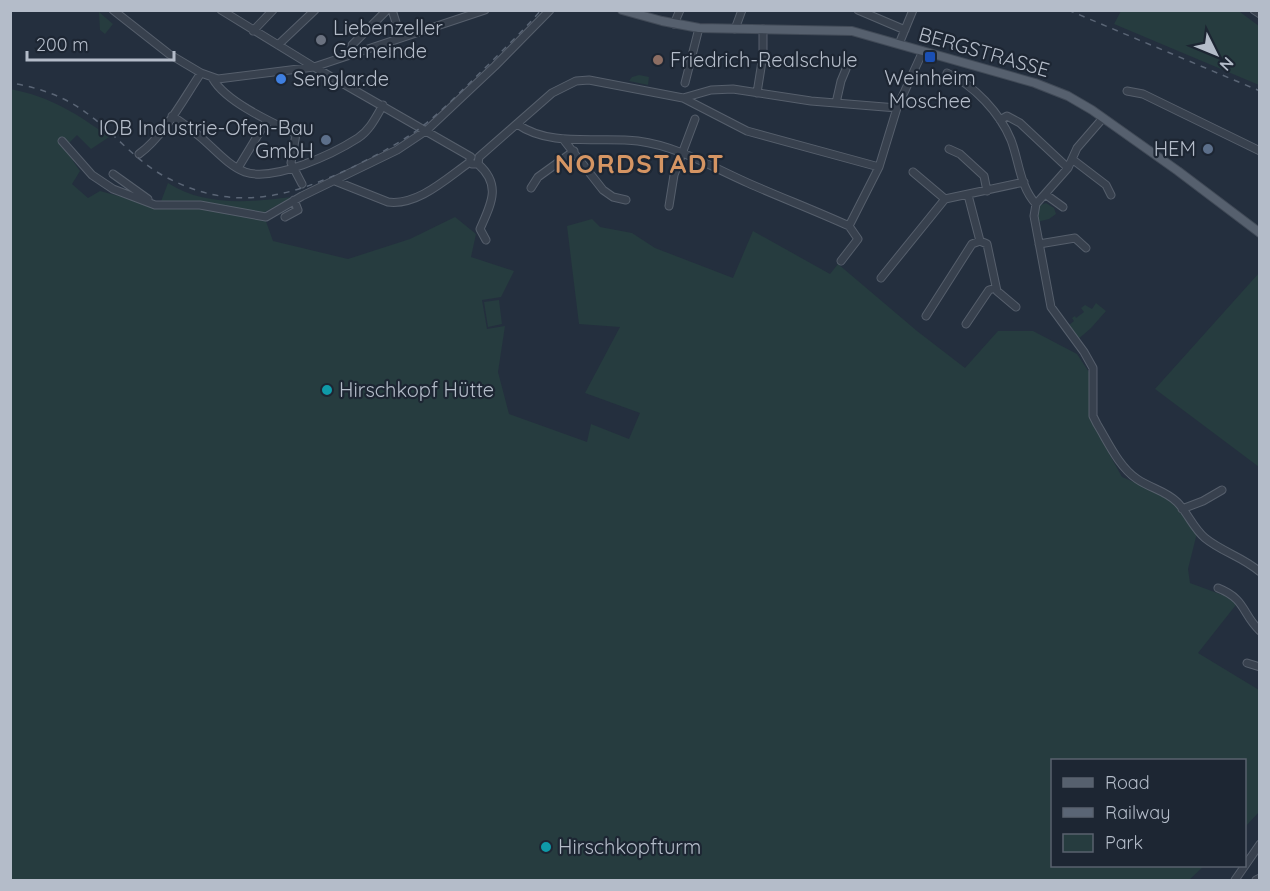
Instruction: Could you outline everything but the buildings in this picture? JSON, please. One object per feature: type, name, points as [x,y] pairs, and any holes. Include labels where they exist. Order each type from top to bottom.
[{"type":"main road","name":"BERGSTRASSE","points":[[622,10],[699,28],[852,31],[1052,88],[1103,117],[1260,233]]},
{"type":"street","points":[[113,10],[169,54],[213,79],[217,85],[245,107],[296,134],[291,163],[302,184]]},
{"type":"street","points":[[221,10],[475,160],[492,181],[493,188],[489,209],[480,229],[486,240]]},
{"type":"street","points":[[253,30],[273,10]]},
{"type":"street","points":[[278,45],[315,10]]},
{"type":"street","points":[[352,54],[352,45],[387,10]]},
{"type":"street","points":[[392,10],[401,38]]},
{"type":"street","points":[[213,79],[314,67],[485,10]]},
{"type":"street","points":[[63,141],[92,175],[113,189],[155,205],[178,204],[221,208],[266,217],[294,200],[397,150],[427,130],[550,10]]},
{"type":"street","points":[[674,24],[680,10]]},
{"type":"street","points":[[735,29],[742,10]]},
{"type":"street","points":[[858,10],[905,30]]},
{"type":"street","points":[[899,44],[914,10]]},
{"type":"street","points":[[1254,10],[1260,14]]},
{"type":"street","points":[[685,83],[699,28]]},
{"type":"street","points":[[757,93],[763,55],[763,29]]},
{"type":"street","points":[[849,226],[879,167],[897,108],[923,51]]},
{"type":"street","points":[[837,103],[846,69]]},
{"type":"street","points":[[139,154],[172,116],[201,73]]},
{"type":"street","points":[[947,73],[955,76],[986,102],[1000,120],[1010,139],[1028,196],[1036,204]]},
{"type":"street","points":[[335,181],[397,203],[408,200],[429,190],[475,160],[552,93],[576,81],[589,81],[682,98],[747,131],[879,167]]},
{"type":"street","points":[[682,98],[711,90],[733,89],[837,103],[897,108]]},
{"type":"street","points":[[1126,91],[1143,94],[1260,152]]},
{"type":"street","points":[[172,116],[196,132],[238,168],[254,174],[267,174],[294,168],[358,138],[372,124],[383,105]]},
{"type":"street","points":[[1000,120],[1007,116],[1020,123],[1068,168]]},
{"type":"street","points":[[1103,117],[1077,148],[1068,168],[1036,204],[1034,216],[1051,307],[1093,368],[1093,416],[1130,474],[1170,496],[1207,540],[1243,559],[1260,572]]},
{"type":"street","points":[[669,206],[674,176],[696,119]]},
{"type":"street","points":[[238,168],[267,120]]},
{"type":"street","points":[[517,124],[563,139],[635,141],[661,145],[682,153],[849,226],[858,239],[841,261]]},
{"type":"street","points":[[563,139],[603,190],[613,197],[626,200]]},
{"type":"street","points":[[949,148],[960,154],[984,176],[987,191]]},
{"type":"street","points":[[531,188],[538,177],[574,151]]},
{"type":"street","points":[[1072,159],[1106,185],[1111,195]]},
{"type":"street","points":[[913,172],[945,199]]},
{"type":"street","points":[[113,174],[147,197],[148,201]]},
{"type":"street","points":[[880,278],[945,199],[1024,182]]},
{"type":"street","points":[[1045,194],[1063,207]]},
{"type":"street","points":[[968,195],[980,241]]},
{"type":"street","points":[[285,217],[298,210],[294,200]]},
{"type":"street","points":[[1039,244],[1075,238],[1086,248]]},
{"type":"street","points":[[926,316],[972,243],[980,241],[987,244],[997,291],[1016,308]]},
{"type":"street","points":[[966,324],[989,290],[996,288]]},
{"type":"street","points":[[1182,509],[1222,490]]},
{"type":"street","points":[[1218,588],[1230,593],[1239,601],[1260,631]]},
{"type":"street","points":[[1247,663],[1260,667]]},
{"type":"street","points":[[1246,864],[1260,844]]},
{"type":"street","points":[[1235,880],[1244,867]]},
{"type":"green space","points":[[1121,11],[1241,11],[1259,26],[1259,85],[1114,24]]},
{"type":"green space","points":[[99,12],[113,24],[105,34],[100,30]]},
{"type":"green space","points":[[639,75],[649,77],[648,85],[629,81],[632,77]]},
{"type":"green space","points":[[10,89],[38,96],[63,107],[109,137],[91,149],[77,135],[64,148],[80,171],[72,184],[88,198],[100,191],[133,200],[160,204],[168,183],[197,196],[228,201],[292,197],[263,213],[273,241],[348,259],[410,239],[455,217],[476,234],[471,257],[514,271],[501,297],[482,300],[487,329],[505,326],[498,372],[509,414],[587,442],[591,424],[629,439],[640,413],[585,393],[620,327],[579,324],[567,226],[592,219],[600,227],[632,233],[655,248],[733,278],[753,231],[830,274],[838,264],[965,368],[998,331],[1033,331],[1077,354],[1089,372],[1090,419],[1122,477],[1167,496],[1197,533],[1188,569],[1190,583],[1239,601],[1198,653],[1259,690],[1259,812],[1246,826],[1246,759],[1051,759],[1051,867],[1203,867],[1189,880],[11,880]]},
{"type":"green space","points":[[1046,203],[1054,208],[1056,214],[1049,219],[1037,222],[1038,206]]},
{"type":"green space","points":[[1259,273],[1259,467],[1155,389]]},
{"type":"green space","points":[[499,300],[502,324],[488,327],[484,302]]},
{"type":"green space","points":[[1096,303],[1106,311],[1076,341],[1068,326],[1074,321],[1072,318],[1084,312],[1081,308],[1085,305],[1092,309]]},
{"type":"railway","points":[[17,84],[45,91],[72,103],[97,121],[152,169],[187,187],[235,198],[281,194],[305,187],[353,167],[412,134],[454,98],[541,10]]},
{"type":"railway","points":[[1068,10],[1260,91]]},
{"type":"place","name":"Liebenzeller Gemeinde","points":[[321,40]]},
{"type":"place","name":"Weinheim Moschee","points":[[930,57]]},
{"type":"place","name":"Friedrich-Realschule","points":[[658,60]]},
{"type":"place","name":"Senglar.de","points":[[281,79]]},
{"type":"place","name":"IOB Industrie-Ofen-Bau GmbH","points":[[326,140]]},
{"type":"place","name":"HEM","points":[[1208,149]]},
{"type":"place","name":"Hirschkopf Hütte","points":[[327,390]]},
{"type":"place","name":"Hirschkopfturm","points":[[546,847]]},
{"type":"district","name":"NORDSTADT","points":[[640,164]]}]
